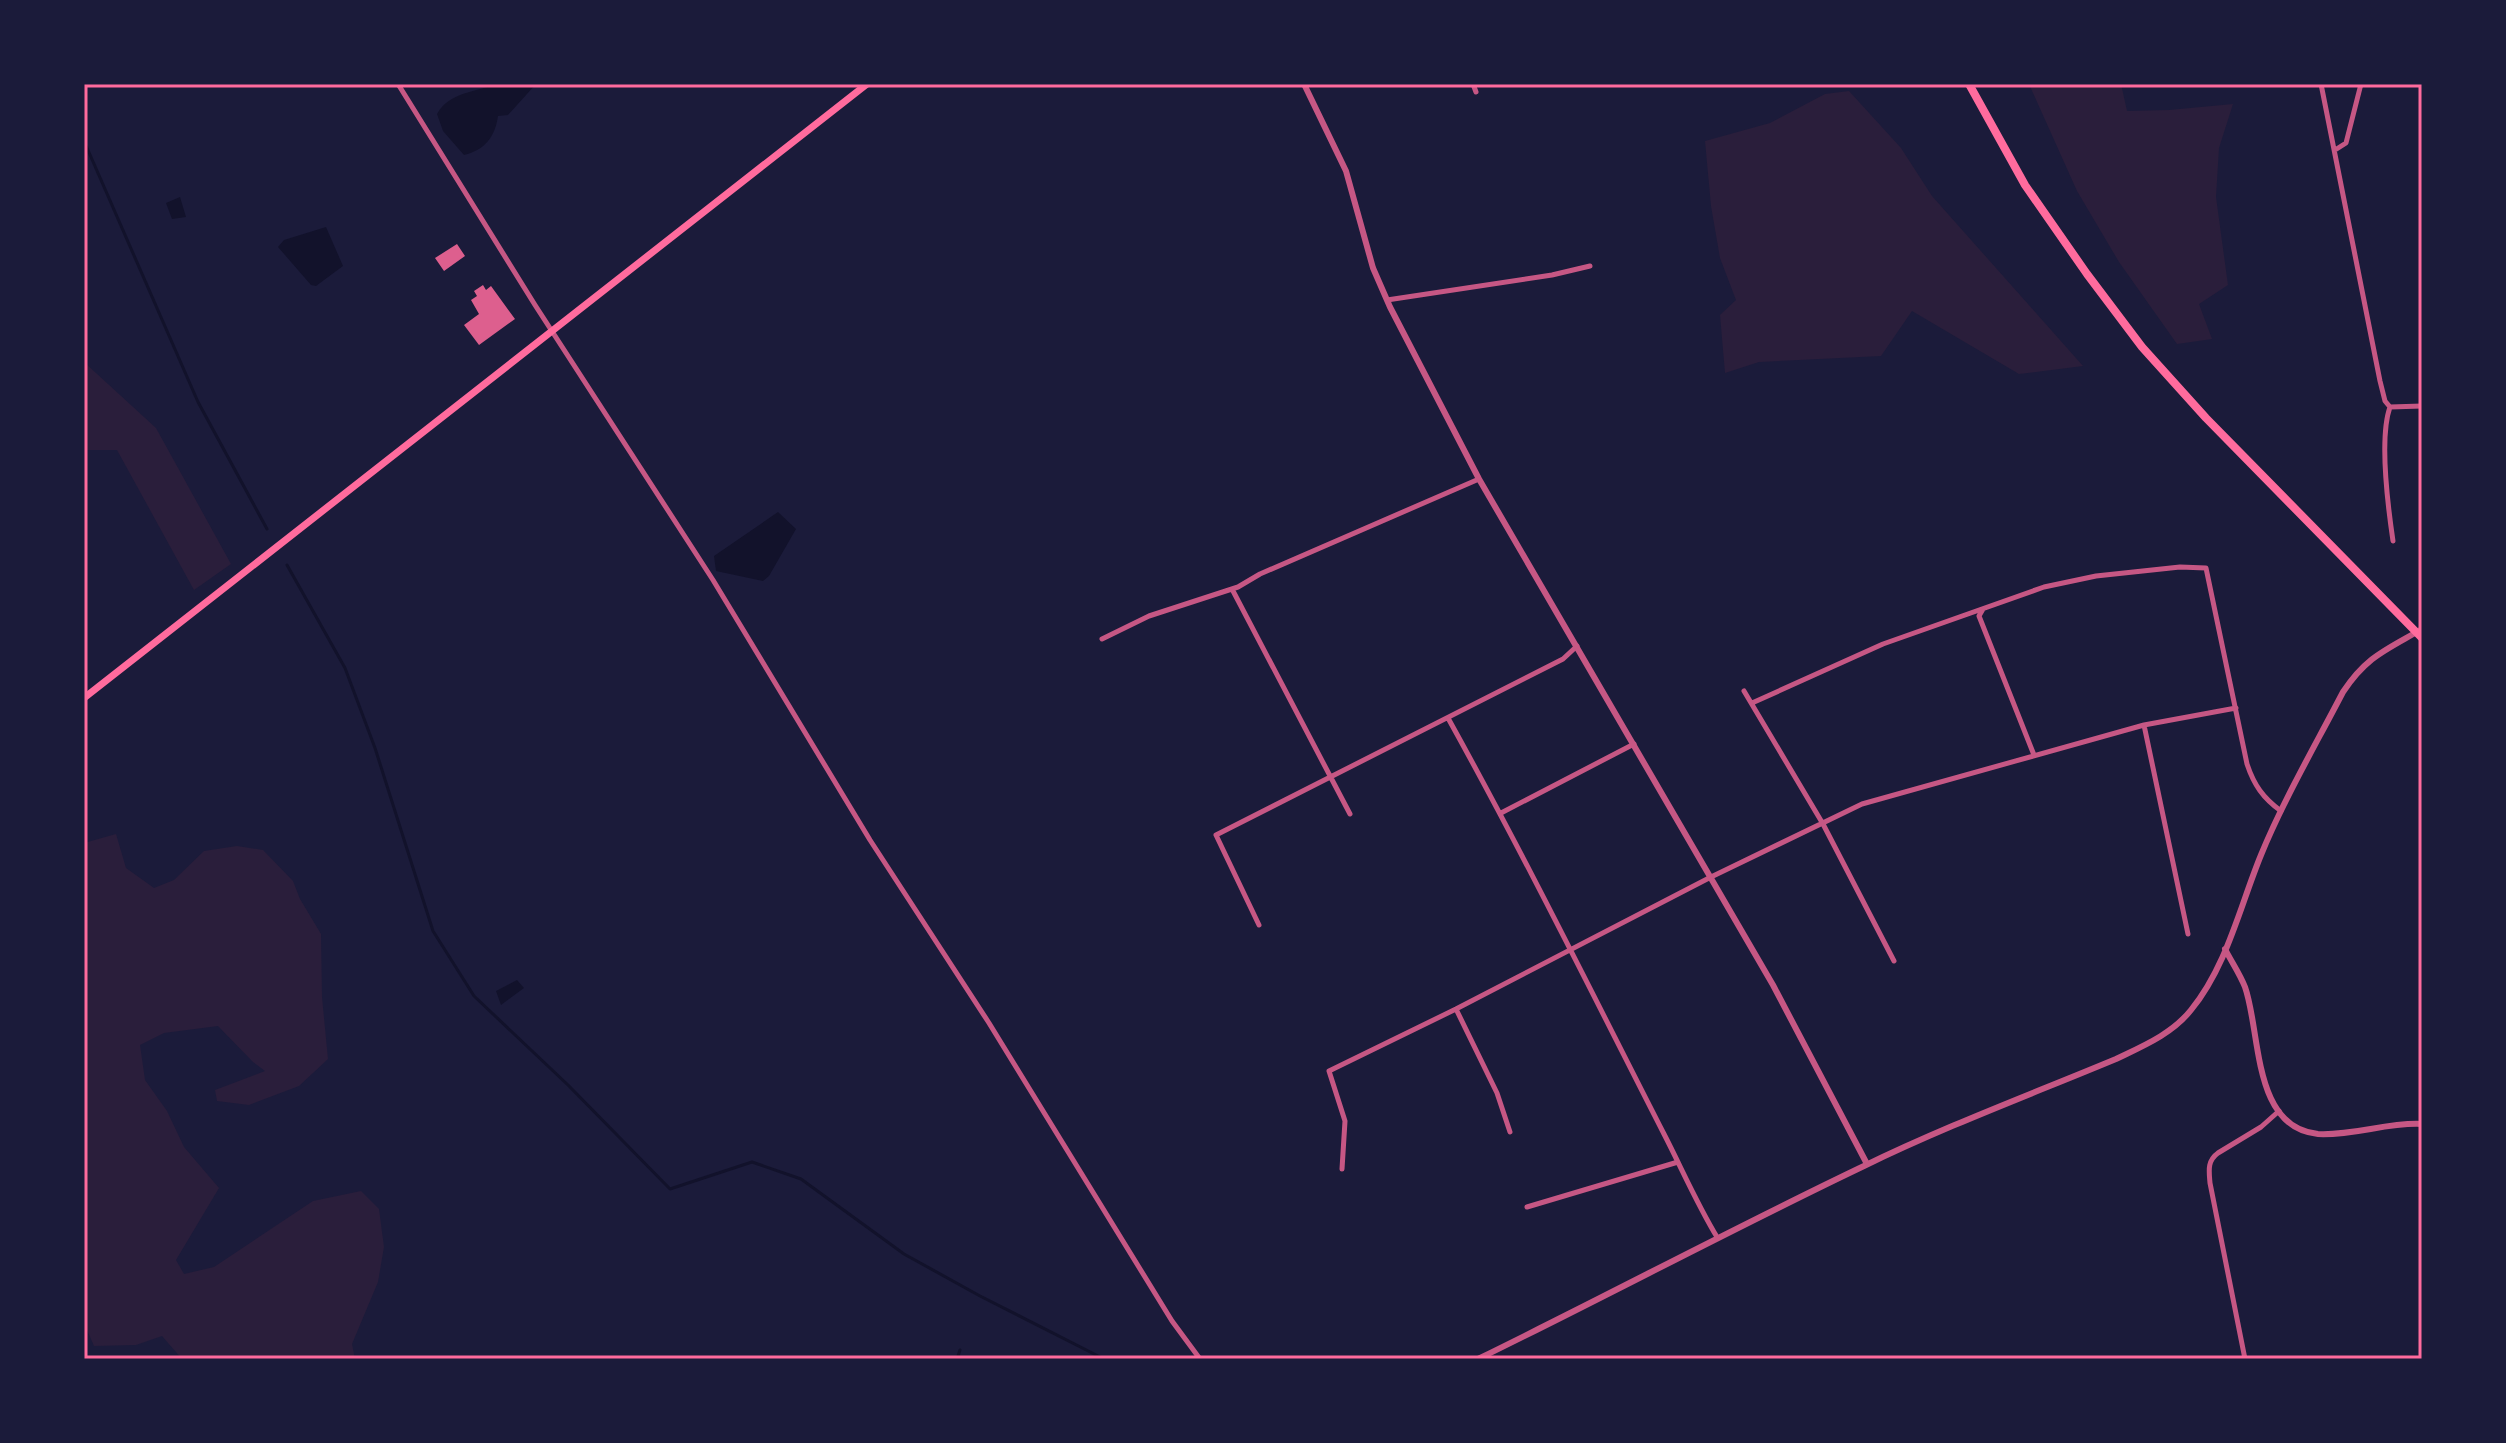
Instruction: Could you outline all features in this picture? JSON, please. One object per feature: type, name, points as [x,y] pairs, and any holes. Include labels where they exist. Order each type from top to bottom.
[{"type":"main road","points":[[84,698],[867,84]]},
{"type":"main road","points":[[1969,84],[2025,185],[2142,347],[2206,418],[2422,638]]},
{"type":"street","points":[[398,84],[713,580],[870,840],[997,1036],[1172,1321],[1200,1359]]},
{"type":"street","points":[[1304,84],[1346,171],[1373,268],[1387,300],[1479,479],[1773,985],[1867,1164]]},
{"type":"street","points":[[1473,84],[1476,92]]},
{"type":"street","points":[[2321,84],[2380,381],[2385,401],[2390,407]]},
{"type":"street","points":[[2335,150],[2346,143],[2361,84]]},
{"type":"street","points":[[1387,300],[1552,275],[1590,266]]},
{"type":"street","points":[[2390,407],[2422,406]]},
{"type":"street","points":[[2390,407],[2385,421],[2388,505],[2393,541]]},
{"type":"street","points":[[1102,639],[1149,616],[1232,589],[1479,479]]},
{"type":"street","points":[[1752,703],[1883,644],[2044,587],[2096,576],[2180,567],[2206,568],[2252,780],[2281,811]]},
{"type":"street","points":[[1232,589],[1350,814]]},
{"type":"street","points":[[1983,609],[1979,616],[2034,755]]},
{"type":"street","points":[[1478,1359],[1867,1164],[2116,1059],[2154,1041],[2174,1027],[2202,996],[2225,949],[2261,854],[2343,692],[2357,671],[2373,656],[2422,629]]},
{"type":"street","points":[[1259,925],[1216,835],[1563,659],[1577,646]]},
{"type":"street","points":[[1744,691],[1823,824],[1894,961]]},
{"type":"street","points":[[1342,1169],[1345,1121],[1329,1071],[1862,804],[2144,725],[2236,708]]},
{"type":"street","points":[[1448,718],[1501,813],[1695,1200],[1717,1237]]},
{"type":"street","points":[[2144,725],[2188,934]]},
{"type":"street","points":[[1501,813],[1634,744]]},
{"type":"street","points":[[2225,949],[2245,985],[2261,1073],[2271,1100],[2291,1125],[2305,1132],[2323,1134],[2422,1124]]},
{"type":"street","points":[[2215,970],[2236,971]]},
{"type":"street","points":[[1456,1009],[1497,1093],[1510,1132]]},
{"type":"street","points":[[2245,1359],[2209,1165],[2218,1153],[2261,1127],[2280,1110]]},
{"type":"street","points":[[1527,1207],[1678,1162]]},
{"type":"shaded area","points":[[497,84],[536,84],[508,115],[498,116],[491,136],[483,146],[464,155],[443,131],[437,114],[456,97]]},
{"type":"shaded area","points":[[2029,84],[2121,84],[2127,111],[2233,104],[2219,148],[2216,197],[2228,285],[2199,304],[2212,339],[2177,344],[2119,262],[2077,191]]},
{"type":"shaded area","points":[[1849,91],[1901,148],[1932,196],[2083,366],[2019,374],[1912,311],[1881,356],[1759,362],[1725,373],[1720,315],[1736,300],[1720,258],[1705,141],[1770,123],[1825,94]]},
{"type":"shaded area","points":[[180,197],[186,217],[172,219],[166,203]]},
{"type":"shaded area","points":[[326,227],[343,266],[316,286],[311,285],[278,247],[284,240]]},
{"type":"shaded area","points":[[84,362],[156,428],[231,564],[194,590],[117,450],[84,450]]},
{"type":"shaded area","points":[[778,512],[796,529],[769,576],[763,581],[716,571],[714,556]]},
{"type":"shaded area","points":[[116,834],[126,868],[154,888],[174,880],[204,851],[237,846],[263,850],[293,881],[321,934],[322,997],[328,1059],[299,1086],[249,1105],[217,1101],[215,1090],[265,1071],[218,1026],[164,1033],[140,1045],[145,1080],[167,1111],[184,1147],[219,1188],[176,1260],[184,1274],[214,1267],[313,1201],[361,1191],[379,1209],[384,1247],[378,1282],[352,1344],[355,1359],[182,1359],[162,1336],[136,1345],[94,1346],[84,1323],[84,843]]},
{"type":"shaded area","points":[[517,980],[524,988],[501,1005],[496,991]]},
{"type":"building","points":[[457,244],[465,256],[444,271],[435,258]]},
{"type":"building","points":[[483,285],[486,290],[491,286],[515,319],[479,345],[464,325],[479,314],[471,300],[477,296],[474,291]]},
{"type":"waterway","points":[[84,141],[198,402],[267,529]]},
{"type":"waterway","points":[[287,565],[345,668],[375,748],[433,931],[474,996],[568,1085],[670,1189],[752,1162],[801,1179],[904,1254],[1104,1359]]},
{"type":"waterway","points":[[957,1359],[960,1350]]}]
